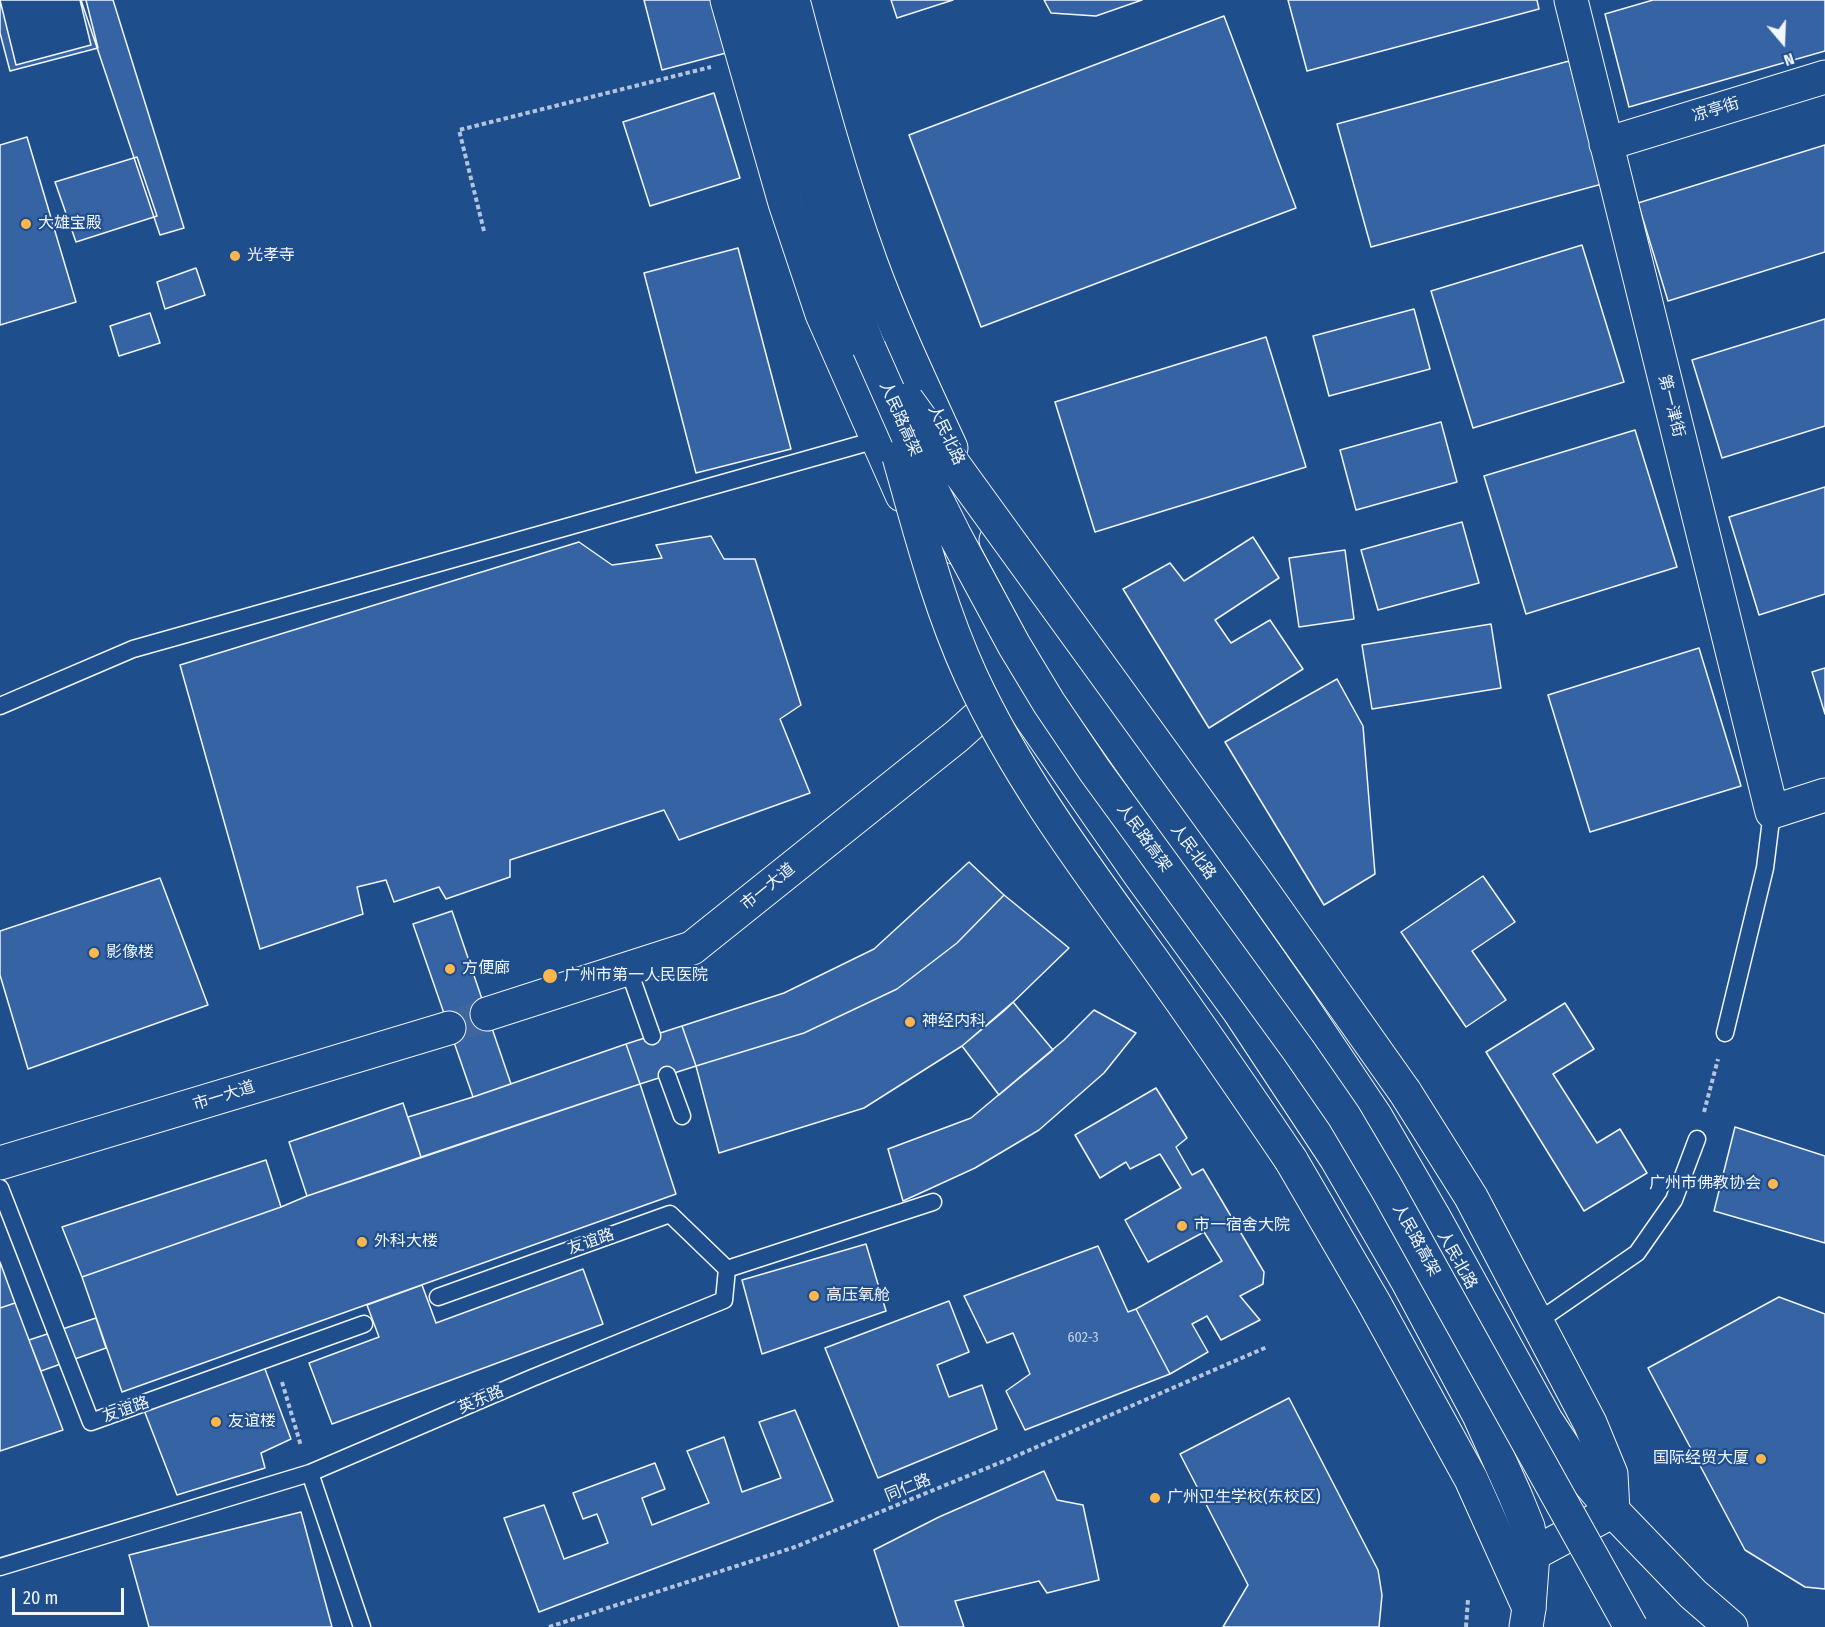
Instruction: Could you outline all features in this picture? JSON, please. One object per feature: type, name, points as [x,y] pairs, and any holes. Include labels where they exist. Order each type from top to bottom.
[{"type":"main road","points":[[727,0],[785,202],[821,310],[876,440],[933,561],[973,632],[1010,688],[1140,875],[1239,1011],[1336,1158],[1408,1282],[1479,1415],[1528,1527],[1533,1554],[1528,1618]]},
{"type":"main road","name":"人民路高架","points":[[760,0],[794,126],[821,213],[869,348],[915,453],[950,524],[1049,703],[1095,771],[1344,1116],[1630,1627]]},
{"type":"main road","name":"人民北路","points":[[793,0],[822,109],[872,264],[906,348],[942,427],[983,513],[1045,632],[1074,682],[1301,1005],[1376,1117],[1546,1420],[1581,1473],[1613,1511],[1693,1594],[1731,1627]]},
{"type":"main road","name":"第一津街","points":[[1571,0],[1772,812]]},
{"type":"main road","name":"凉亭街","points":[[1606,144],[1825,77]]},
{"type":"main road","points":[[869,348],[1228,842],[1405,1092],[1470,1197],[1590,1423],[1611,1474],[1613,1511],[1533,1554]]},
{"type":"main road","points":[[869,348],[941,600],[971,675],[999,732],[1042,804],[1087,871],[1210,1040],[1291,1160],[1374,1301],[1472,1479],[1528,1618]]},
{"type":"main road","name":"市一大道","points":[[487,1014],[692,948],[957,736],[1010,688]]},
{"type":"main road","points":[[1772,812],[1825,795]]},
{"type":"main road","name":"市一大道","points":[[0,1163],[449,1028]]},
{"type":"lane","points":[[0,706],[133,649],[876,440]]},
{"type":"lane","points":[[1725,1033],[1765,868],[1772,812]]},
{"type":"lane","points":[[628,968],[652,1036]]},
{"type":"lane","points":[[667,1075],[682,1116]]},
{"type":"lane","points":[[1537,1322],[1637,1253],[1674,1200],[1697,1139]]},
{"type":"lane","name":"友谊路","points":[[0,1188],[91,1422],[364,1324]]},
{"type":"lane","points":[[727,1269],[933,1202]]},
{"type":"lane","name":"友谊路","points":[[438,1297],[670,1214],[727,1269]]},
{"type":"lane","name":"英东路","points":[[0,1567],[310,1473],[724,1300],[727,1269]]},
{"type":"lane","points":[[310,1473],[362,1627]]},
{"type":"path","points":[[484,231],[459,130],[744,59]]},
{"type":"path","points":[[1697,1139],[1725,1033]]},
{"type":"path","name":"同仁路","points":[[549,1627],[795,1547],[1009,1459],[1267,1347]]},
{"type":"path","points":[[274,1356],[310,1473]]},
{"type":"path","points":[[1466,1627],[1468,1599]]},
{"type":"building","points":[[0,0],[86,0],[98,48],[10,71],[0,33]]},
{"type":"building","points":[[0,0],[80,0],[91,45],[16,65]]},
{"type":"building","points":[[81,0],[113,0],[184,228],[160,235]]},
{"type":"building","points":[[644,0],[711,0],[726,53],[662,70]]},
{"type":"building","points":[[891,0],[953,0],[897,18]]},
{"type":"building","points":[[1044,0],[1142,0],[1096,16],[1051,13]]},
{"type":"building","points":[[1288,0],[1537,0],[1539,9],[1307,71]]},
{"type":"building","points":[[1653,0],[1825,0],[1825,51],[1629,107],[1605,14]]},
{"type":"building","points":[[1224,16],[1296,208],[981,327],[909,135]]},
{"type":"building","points":[[1569,61],[1602,184],[1371,247],[1337,124]]},
{"type":"building","points":[[714,93],[740,178],[650,206],[623,122]]},
{"type":"building","name":"大雄宝殿","points":[[27,137],[76,302],[0,325],[0,145]]},
{"type":"building","points":[[1825,145],[1825,252],[1668,301],[1638,203]]},
{"type":"building","points":[[137,157],[157,216],[76,242],[55,182]]},
{"type":"building","points":[[1582,245],[1624,382],[1473,428],[1431,291]]},
{"type":"building","points":[[738,248],[791,449],[696,473],[644,273]]},
{"type":"building","points":[[196,268],[205,295],[165,309],[157,282]]},
{"type":"building","points":[[1414,309],[1430,369],[1329,396],[1313,336]]},
{"type":"building","points":[[150,313],[160,343],[119,356],[110,326]]},
{"type":"building","points":[[1825,319],[1825,426],[1722,458],[1692,360]]},
{"type":"building","points":[[1266,337],[1306,467],[1095,532],[1055,402]]},
{"type":"building","points":[[1441,422],[1457,482],[1356,510],[1340,450]]},
{"type":"building","points":[[1635,430],[1677,567],[1526,614],[1484,476]]},
{"type":"building","points":[[1825,487],[1825,594],[1759,615],[1729,517]]},
{"type":"building","points":[[1462,522],[1479,583],[1378,610],[1361,550]]},
{"type":"building","points":[[711,536],[724,559],[755,559],[801,705],[780,719],[810,793],[679,840],[664,810],[510,860],[510,877],[446,899],[439,887],[394,902],[386,880],[357,887],[363,914],[260,949],[180,665],[579,542],[612,565],[662,558],[656,545]]},
{"type":"building","points":[[1253,537],[1279,578],[1215,620],[1231,643],[1270,620],[1303,669],[1209,728],[1123,589],[1170,563],[1184,581]]},
{"type":"building","points":[[1345,550],[1354,619],[1299,627],[1289,558]]},
{"type":"building","points":[[1491,624],[1501,688],[1372,709],[1362,645]]},
{"type":"building","points":[[1699,648],[1741,786],[1590,832],[1548,695]]},
{"type":"building","points":[[1825,668],[1825,714],[1812,672]]},
{"type":"building","points":[[1337,679],[1363,726],[1375,874],[1324,905],[1225,742]]},
{"type":"building","points":[[969,862],[1004,895],[957,943],[897,989],[804,1033],[696,1066],[682,1026],[784,993],[874,949]]},
{"type":"building","points":[[1483,876],[1515,922],[1472,951],[1506,1000],[1466,1027],[1401,932]]},
{"type":"building","name":"影像楼","points":[[160,878],[208,1005],[28,1069],[0,975],[0,931]]},
{"type":"building","name":"神经内科","points":[[1004,895],[1069,948],[1004,1011],[962,1046],[864,1108],[719,1153],[696,1066],[804,1033],[897,989],[957,943]]},
{"type":"building","name":"方便廊","points":[[452,911],[511,1084],[473,1097],[413,924]]},
{"type":"building","points":[[1013,1002],[1053,1050],[999,1095],[962,1046]]},
{"type":"building","points":[[1565,1003],[1594,1049],[1553,1074],[1597,1143],[1620,1129],[1647,1173],[1584,1211],[1486,1052]]},
{"type":"building","points":[[1094,1010],[1136,1033],[1104,1073],[1039,1130],[975,1168],[903,1201],[888,1149],[971,1118],[1064,1040]]},
{"type":"building","points":[[682,1026],[696,1066],[640,1084],[626,1044]]},
{"type":"building","points":[[626,1044],[640,1084],[421,1157],[408,1117]]},
{"type":"building","name":"外科大楼","points":[[640,1084],[676,1194],[122,1392],[82,1277],[307,1196]]},
{"type":"building","name":"市一宿舍大院","points":[[1156,1088],[1187,1138],[1176,1147],[1192,1175],[1203,1169],[1264,1272],[1263,1284],[1240,1296],[1260,1320],[1221,1340],[1207,1316],[1192,1324],[1208,1352],[1170,1374],[1136,1309],[1222,1261],[1204,1232],[1148,1262],[1125,1220],[1181,1188],[1160,1154],[1130,1169],[1126,1162],[1100,1178],[1075,1135]]},
{"type":"building","points":[[403,1103],[421,1157],[307,1196],[289,1142]]},
{"type":"building","name":"广州市佛教协会","points":[[1735,1127],[1825,1156],[1825,1243],[1714,1211]]},
{"type":"building","points":[[266,1160],[281,1207],[82,1277],[62,1227]]},
{"type":"building","name":"高压氧舱","points":[[866,1244],[886,1311],[762,1354],[742,1280]]},
{"type":"building","points":[[1098,1246],[1128,1312],[1136,1309],[1170,1374],[1025,1430],[1006,1391],[1030,1374],[1013,1333],[987,1343],[964,1296]]},
{"type":"building","points":[[0,1262],[15,1303],[0,1308]]},
{"type":"building","points":[[583,1269],[603,1324],[332,1424],[309,1363],[379,1337],[367,1305],[422,1285],[436,1323]]},
{"type":"building","name":"国际经贸大厦","points":[[1779,1297],[1825,1314],[1825,1589],[1805,1587],[1745,1550],[1648,1368]]},
{"type":"building","points":[[949,1301],[969,1352],[937,1365],[949,1397],[982,1385],[997,1429],[878,1478],[825,1348]]},
{"type":"building","points":[[15,1303],[63,1430],[0,1451],[0,1308]]},
{"type":"building","points":[[96,1318],[106,1348],[41,1371],[29,1340]]},
{"type":"building","name":"友谊楼","points":[[262,1361],[291,1439],[261,1453],[265,1468],[177,1495],[142,1405]]},
{"type":"building","points":[[1289,1398],[1378,1570],[1382,1595],[1379,1627],[1223,1627],[1248,1585],[1180,1454]]},
{"type":"building","points":[[795,1410],[833,1501],[539,1612],[504,1518],[544,1505],[564,1559],[608,1543],[597,1514],[583,1519],[573,1493],[655,1463],[665,1489],[642,1498],[652,1525],[709,1503],[687,1451],[724,1437],[742,1492],[781,1478],[759,1422]]},
{"type":"building","points":[[1044,1471],[1057,1500],[1083,1505],[1099,1580],[1047,1593],[1039,1581],[955,1601],[964,1627],[899,1627],[874,1550],[939,1517]]},
{"type":"building","points":[[301,1512],[332,1627],[149,1627],[129,1555]]},
{"type":"tunnel","points":[[449,1028],[487,1014]]},
{"type":"place","name":"大雄宝殿","points":[[26,224]]},
{"type":"place","name":"光孝寺","points":[[235,256]]},
{"type":"place","name":"影像楼","points":[[94,953]]},
{"type":"place","name":"方便廊","points":[[450,969]]},
{"type":"place","name":"广州市第一人民医院","points":[[550,976]]},
{"type":"place","name":"神经内科","points":[[910,1022]]},
{"type":"place","name":"广州市佛教协会","points":[[1773,1184]]},
{"type":"place","name":"市一宿舍大院","points":[[1182,1226]]},
{"type":"place","name":"外科大楼","points":[[362,1242]]},
{"type":"place","name":"高压氧舱","points":[[814,1296]]},
{"type":"place","name":"友谊楼","points":[[216,1422]]},
{"type":"place","name":"国际经贸大厦","points":[[1761,1459]]},
{"type":"place","name":"广州卫生学校(东校区)","points":[[1155,1498]]}]
